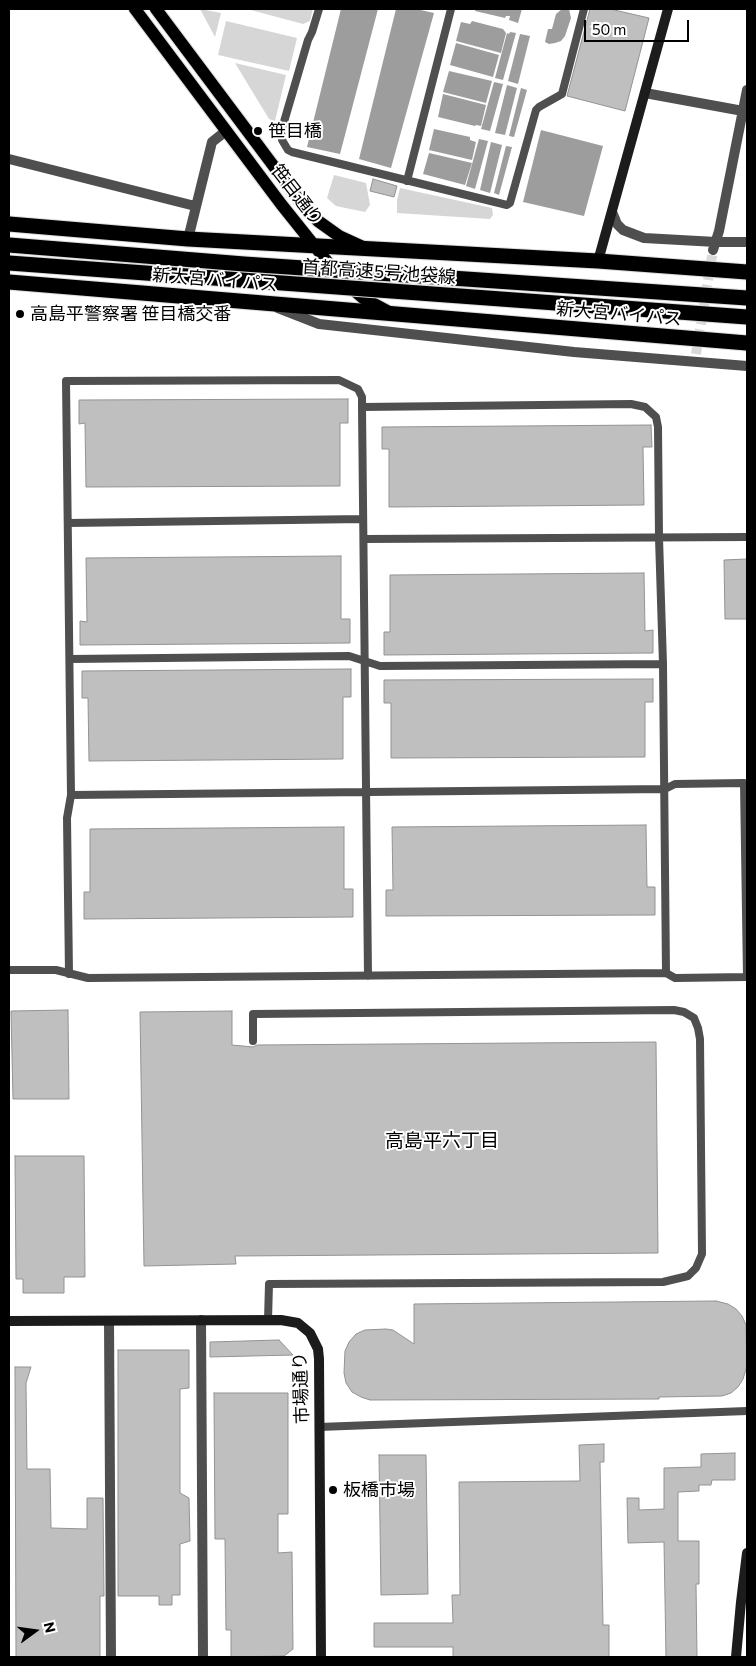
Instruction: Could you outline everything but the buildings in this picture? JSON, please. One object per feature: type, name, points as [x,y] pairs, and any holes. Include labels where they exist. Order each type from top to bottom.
[{"type":"highway","points":[[9,224],[188,239],[369,250],[598,260],[747,272]]},
{"type":"highway","name":"首都高速5号池袋線","points":[[9,246],[747,298]]},
{"type":"highway","name":"首都高速5号池袋線","points":[[9,263],[747,317]]},
{"type":"highway","name":"新大宮バイパス","points":[[9,282],[747,343]]},
{"type":"main road","name":"笹目通り","points":[[134,9],[341,279],[363,298],[393,314]]},
{"type":"main road","name":"笹目通り","points":[[156,9],[305,208],[318,221],[339,236],[369,250]]},
{"type":"street","points":[[598,260],[668,9]]},
{"type":"street","points":[[714,246],[744,124],[743,111],[747,90]]},
{"type":"street","points":[[645,93],[743,111]]},
{"type":"street","points":[[188,239],[212,142],[226,131]]},
{"type":"street","points":[[9,159],[195,206]]},
{"type":"street","points":[[612,212],[617,224],[623,230],[644,238],[714,246],[747,242]]},
{"type":"street","points":[[265,303],[319,324],[564,351],[695,358],[747,366]]},
{"type":"street","points":[[201,1320],[203,1657]]},
{"type":"street","name":"市場通り","points":[[9,1322],[268,1320],[298,1323],[310,1333],[318,1349],[319,1359],[321,1657]]},
{"type":"street","points":[[110,1322],[111,1657]]},
{"type":"street","points":[[736,1657],[747,1554]]},
{"type":"lane","points":[[318,9],[281,132],[285,146],[292,152],[507,205],[510,203],[536,110],[562,94],[584,9]]},
{"type":"lane","points":[[406,180],[451,9]]},
{"type":"lane","points":[[70,974],[68,818],[71,795],[66,381],[339,380],[358,389],[362,397],[368,976]]},
{"type":"lane","points":[[362,406],[631,404],[645,407],[653,413],[658,422],[665,790],[666,973]]},
{"type":"lane","points":[[68,523],[363,519]]},
{"type":"lane","points":[[364,539],[747,537]]},
{"type":"lane","points":[[70,659],[349,656],[380,666],[663,664]]},
{"type":"lane","points":[[9,970],[56,970],[88,978],[666,973],[675,978],[747,977],[746,782],[675,784],[665,790],[71,795]]},
{"type":"lane","points":[[253,1041],[252,1014],[674,1010],[684,1012],[694,1018],[700,1038],[702,1254],[696,1268],[688,1276],[663,1282],[269,1284],[268,1320]]},
{"type":"lane","points":[[319,1427],[747,1411]]},
{"type":"shaded area","points":[[200,9],[221,13],[215,37]]},
{"type":"shaded area","points":[[247,9],[313,9],[310,21],[303,24]]},
{"type":"shaded area","points":[[341,9],[378,9],[340,154],[307,147]]},
{"type":"shaded area","points":[[396,9],[416,9],[434,13],[391,168],[359,159]]},
{"type":"shaded area","points":[[476,9],[522,9],[518,23],[509,20],[510,16],[505,18],[475,11]]},
{"type":"shaded area","points":[[562,9],[569,9],[571,18],[565,36],[561,41],[549,44],[545,42],[548,29],[552,29],[556,14]]},
{"type":"shaded area","points":[[226,21],[297,38],[289,71],[218,55]]},
{"type":"shaded area","points":[[472,21],[503,29],[506,33],[501,53],[456,41],[461,22],[470,24]]},
{"type":"shaded area","points":[[510,32],[516,33],[503,80],[495,78],[507,33],[509,34]]},
{"type":"shaded area","points":[[520,34],[530,36],[518,84],[508,81]]},
{"type":"shaded area","points":[[456,43],[499,55],[493,77],[450,65]]},
{"type":"shaded area","points":[[235,63],[286,75],[275,121],[269,119]]},
{"type":"shaded area","points":[[449,71],[492,81],[486,103],[443,92]]},
{"type":"shaded area","points":[[494,82],[503,84],[490,131],[481,129]]},
{"type":"shaded area","points":[[507,85],[517,88],[505,135],[495,133]]},
{"type":"shaded area","points":[[521,88],[527,90],[514,137],[509,136]]},
{"type":"shaded area","points":[[443,94],[486,105],[481,126],[438,117]]},
{"type":"shaded area","points":[[434,129],[470,137],[470,140],[476,142],[472,160],[429,150]]},
{"type":"shaded area","points":[[541,130],[603,146],[584,216],[523,202]]},
{"type":"shaded area","points":[[479,139],[488,141],[475,189],[466,186]]},
{"type":"shaded area","points":[[491,142],[502,145],[490,193],[480,190]]},
{"type":"shaded area","points":[[506,146],[512,147],[499,195],[494,193]]},
{"type":"shaded area","points":[[429,153],[472,163],[465,185],[423,174]]},
{"type":"shaded area","points":[[334,175],[366,183],[370,205],[365,212],[336,206],[327,198]]},
{"type":"shaded area","points":[[400,188],[492,208],[493,215],[490,219],[397,213],[397,200]]},
{"type":"tunnel","points":[[696,354],[713,250]]},
{"type":"place","name":"笹目橋","points":[[258,131]]},
{"type":"place","name":"高島平警察署 笹目橋交番","points":[[20,314]]},
{"type":"place","name":"板橋市場","points":[[333,1490]]},
{"type":"district","name":"高島平六丁目","points":[[442,1141]]}]
